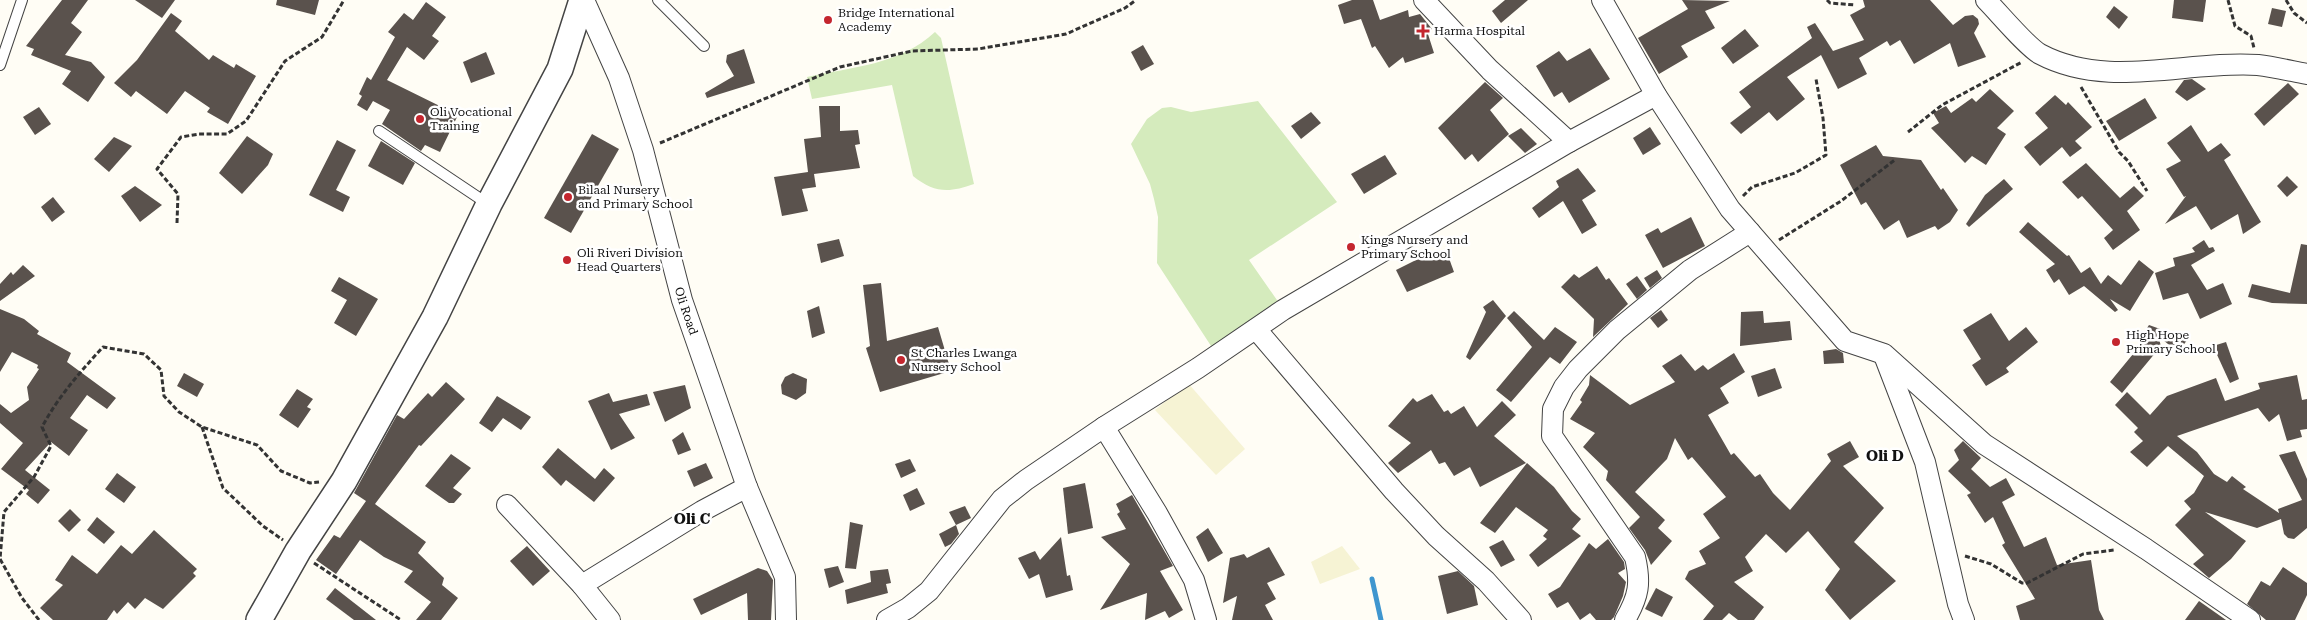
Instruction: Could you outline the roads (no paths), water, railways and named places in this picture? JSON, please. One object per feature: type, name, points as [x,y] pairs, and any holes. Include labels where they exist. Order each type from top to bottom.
[{"type":"street","name":"Oli Road","points":[[583,0],[619,78],[643,150],[682,300],[747,486],[785,577],[786,620]]},
{"type":"street","points":[[259,620],[298,551],[344,481],[435,317],[489,204],[560,69],[583,0]]},
{"type":"street","points":[[1424,0],[1502,82],[1569,142]]},
{"type":"street","points":[[1602,0],[1656,95],[1730,210],[1845,342],[1884,354],[1984,444],[2146,549],[2250,620]]},
{"type":"street","points":[[1986,0],[2038,53],[2076,68],[2105,72],[2157,72],[2258,65],[2307,74]]},
{"type":"street","points":[[888,620],[908,608],[929,591],[1002,499],[1026,480],[1283,310],[1569,142],[1656,95]]},
{"type":"street","points":[[1625,620],[1634,604],[1640,580],[1635,557],[1552,436],[1553,409],[1564,387],[1578,369],[1617,330],[1690,270],[1750,232]]},
{"type":"street","points":[[1256,329],[1394,491],[1436,536],[1486,580],[1521,620]]},
{"type":"street","points":[[1884,354],[1925,462],[1958,604],[1964,620]]},
{"type":"street","points":[[1104,427],[1158,513],[1194,580],[1206,620]]},
{"type":"street","points":[[582,585],[702,511],[747,486]]},
{"type":"street","points":[[507,506],[582,585],[610,620]]},
{"type":"lane","points":[[0,65],[22,0]]},
{"type":"lane","points":[[658,0],[704,46]]},
{"type":"lane","points":[[379,131],[489,204]]},
{"type":"waterway","points":[[1372,579],[1381,620]]},
{"type":"place","name":"Bridge International Academy","points":[[828,20]]},
{"type":"place","name":"Harma Hospital","points":[[1423,31]]},
{"type":"place","name":"Oli Vocational Training","points":[[420,119]]},
{"type":"place","name":"Bilaal Nursery and Primary School","points":[[568,197]]},
{"type":"place","name":"Kings Nursery and Primary School","points":[[1351,247]]},
{"type":"place","name":"Oli Riveri Division Head Quarters","points":[[567,260]]},
{"type":"place","name":"High Hope Primary School","points":[[2116,342]]},
{"type":"place","name":"St Charles Lwanga Nursery School","points":[[901,360]]},
{"type":"district","name":"Oli D","points":[[1885,456]]},
{"type":"district","name":"Oli C","points":[[692,519]]}]
